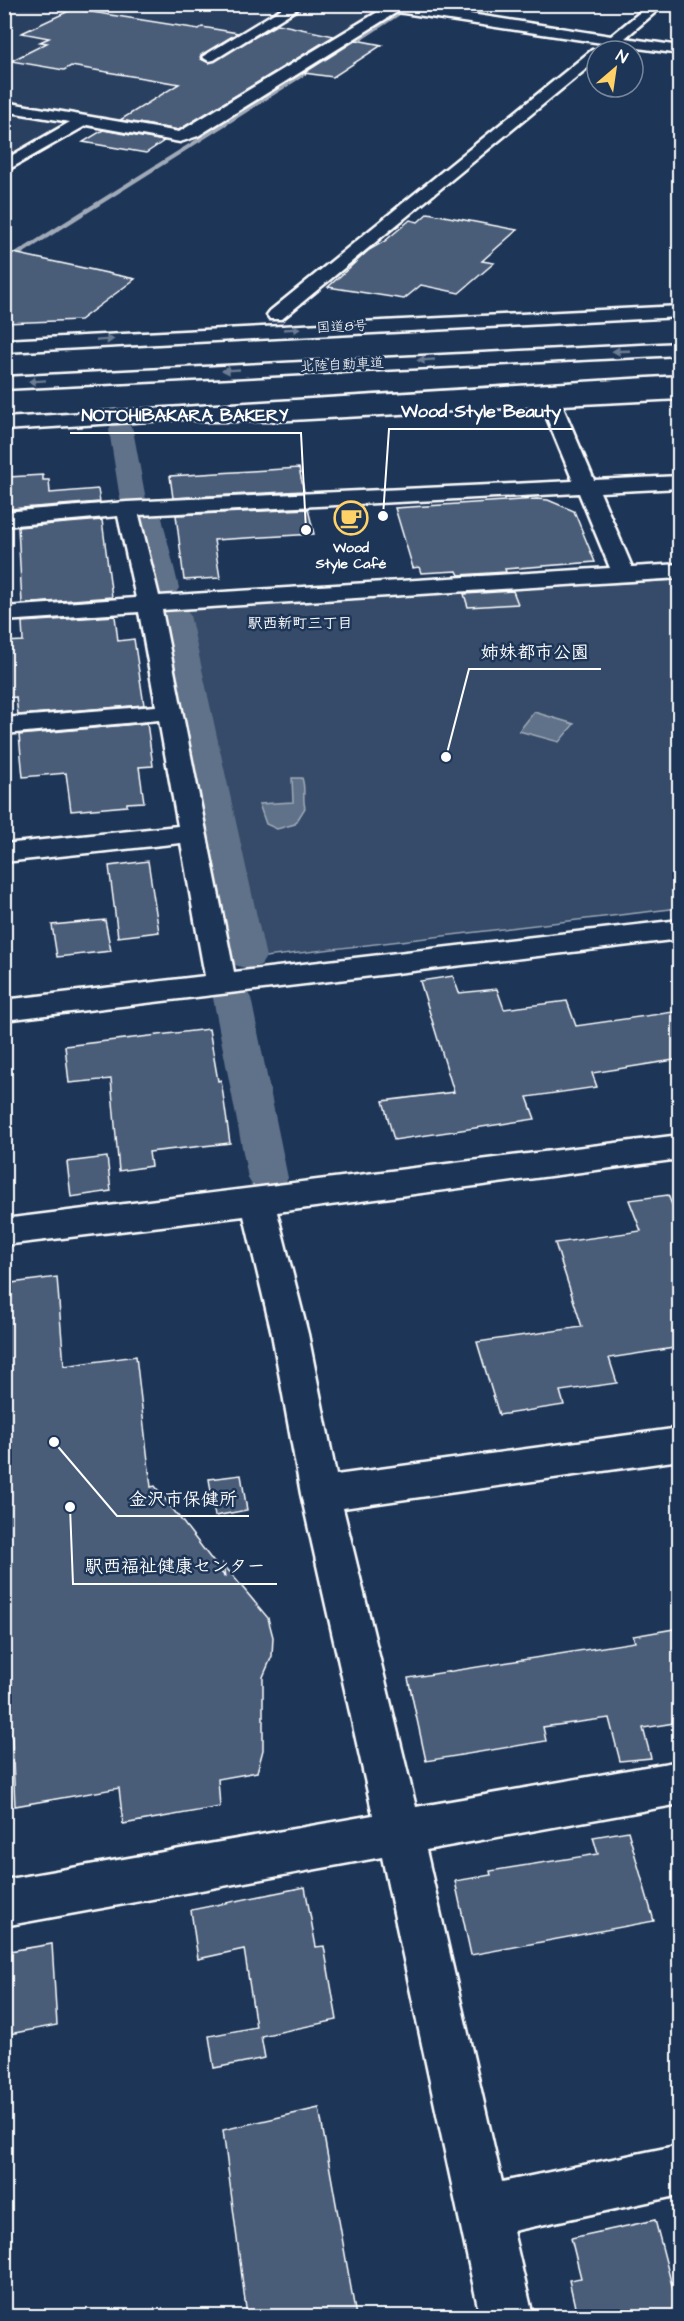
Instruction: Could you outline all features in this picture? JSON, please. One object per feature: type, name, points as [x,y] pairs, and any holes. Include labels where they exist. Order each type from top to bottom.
[{"type":"main road","points":[[209,57],[299,4]]},
{"type":"main road","points":[[616,39],[659,4]]},
{"type":"main road","points":[[374,6],[398,6],[602,39]]},
{"type":"main road","points":[[4,106],[180,137],[193,133],[398,6]]},
{"type":"main road","points":[[645,45],[680,50]]},
{"type":"main road","points":[[276,315],[585,63]]},
{"type":"main road","points":[[4,167],[84,120]]},
{"type":"main road","points":[[4,328],[276,315],[517,308],[600,314]]},
{"type":"main road","name":"国道8号","points":[[4,346],[234,332],[680,311]]},
{"type":"main road","name":"北陸自動車道","points":[[4,366],[680,333]]},
{"type":"main road","name":"北陸自動車道","points":[[4,383],[330,364],[680,349]]},
{"type":"main road","points":[[4,407],[340,388],[680,374]]},
{"type":"main road","points":[[4,424],[680,382]]},
{"type":"main road","points":[[124,416],[273,415],[680,393]]},
{"type":"main road","points":[[549,399],[624,574]]},
{"type":"main road","points":[[4,519],[127,510],[680,482]]},
{"type":"main road","points":[[127,510],[149,603],[221,984]]},
{"type":"main road","points":[[4,614],[680,571]]},
{"type":"main road","points":[[4,726],[169,712]]},
{"type":"main road","points":[[4,853],[191,833]]},
{"type":"main road","points":[[4,1010],[680,929]]},
{"type":"main road","points":[[4,1232],[258,1202],[680,1147]]},
{"type":"main road","points":[[258,1202],[290,1334],[320,1494],[399,1831],[506,2316]]},
{"type":"main road","points":[[320,1494],[680,1444]]},
{"type":"main road","points":[[4,1903],[680,1782]]},
{"type":"main road","points":[[483,2212],[680,2170]]},
{"type":"shaded area","points":[[5,5],[394,5],[192,127],[176,128],[103,117],[56,130],[5,157]]},
{"type":"shaded area","points":[[679,580],[679,908],[257,958],[181,607]]},
{"type":"shaded area","points":[[534,712],[574,724],[559,742],[519,731]]},
{"type":"shaded area","points":[[292,778],[302,778],[305,808],[295,824],[277,829],[266,824],[259,804],[293,802]]},
{"type":"building","points":[[73,9],[238,33],[201,55],[201,59],[209,63],[278,24],[334,36],[179,130],[120,120],[179,84],[71,66],[64,70],[11,61],[47,43],[40,42],[49,38],[22,33]]},
{"type":"building","points":[[356,40],[382,45],[333,77],[304,73]]},
{"type":"building","points":[[103,130],[164,141],[146,153],[83,142]]},
{"type":"building","points":[[428,213],[517,230],[482,261],[494,263],[459,293],[421,285],[404,299],[328,287],[369,250],[385,241],[410,220],[418,222]]},
{"type":"building","points":[[4,251],[135,279],[80,320],[5,323]]},
{"type":"building","points":[[299,468],[304,491],[173,498],[170,476]]},
{"type":"building","points":[[43,475],[43,480],[49,480],[50,493],[98,489],[100,502],[9,509],[8,477]]},
{"type":"building","points":[[548,500],[574,511],[595,562],[459,575],[457,571],[421,573],[419,567],[413,568],[395,508]]},
{"type":"building","points":[[308,509],[314,534],[214,540],[220,578],[184,580],[176,515]]},
{"type":"building","points":[[102,520],[112,597],[22,604],[18,527]]},
{"type":"building","points":[[513,591],[518,604],[468,607],[464,594]]},
{"type":"building","points":[[115,616],[118,641],[134,639],[144,705],[18,715],[16,697],[4,698],[4,642],[23,641],[22,622]]},
{"type":"building","points":[[147,723],[153,766],[139,767],[144,802],[127,803],[127,806],[71,811],[66,773],[23,777],[19,735]]},
{"type":"building","points":[[148,861],[159,932],[118,937],[109,866]]},
{"type":"building","points":[[105,920],[111,951],[57,957],[52,925]]},
{"type":"building","points":[[453,976],[459,993],[497,989],[504,1009],[567,1001],[576,1026],[680,1011],[680,1059],[592,1073],[597,1087],[527,1097],[535,1119],[394,1140],[383,1101],[454,1092],[420,981]]},
{"type":"building","points":[[209,1029],[218,1081],[221,1080],[230,1143],[149,1152],[151,1166],[119,1171],[111,1079],[69,1083],[65,1046]]},
{"type":"building","points":[[107,1157],[111,1191],[71,1197],[67,1162]]},
{"type":"building","points":[[668,1195],[680,1224],[680,1347],[609,1358],[617,1383],[560,1391],[564,1405],[499,1415],[477,1342],[582,1327],[555,1243],[641,1231],[629,1200]]},
{"type":"building","points":[[57,1277],[64,1366],[136,1356],[151,1487],[155,1486],[225,1577],[223,1564],[268,1618],[273,1637],[272,1656],[263,1677],[263,1750],[257,1772],[218,1779],[220,1807],[123,1824],[119,1788],[15,1806],[12,1738],[4,1715],[4,1284]]},
{"type":"building","points":[[241,1475],[247,1510],[215,1516],[209,1479]]},
{"type":"building","points":[[680,1628],[680,1722],[643,1728],[651,1758],[620,1761],[609,1718],[543,1727],[546,1741],[426,1761],[408,1678],[635,1642],[633,1636]]},
{"type":"building","points":[[628,1831],[654,1921],[471,1955],[455,1881],[491,1875],[490,1871],[598,1854],[593,1837]]},
{"type":"building","points":[[305,1887],[316,1947],[324,1946],[337,2020],[261,2036],[265,2058],[214,2068],[209,2036],[256,2027],[244,1949],[198,1959],[191,1910]]},
{"type":"building","points":[[52,1944],[57,2025],[4,2035],[4,1952]]},
{"type":"building","points":[[319,2108],[356,2316],[247,2316],[223,2130]]},
{"type":"building","points":[[655,2220],[680,2316],[577,2316],[569,2280],[581,2278],[571,2238]]},
{"type":"waterway","points":[[346,48],[401,13]]},
{"type":"waterway","points":[[6,262],[318,65]]},
{"type":"waterway","points":[[121,430],[134,505]]},
{"type":"waterway","points":[[149,518],[165,588]]},
{"type":"waterway","points":[[176,615],[248,957]]},
{"type":"waterway","points":[[232,998],[268,1178]]},
{"type":"place","name":"Wood Style Beauty","points":[[383,516]]},
{"type":"place","name":"Wood Style Café","points":[[351,518]]},
{"type":"place","name":"NOTOHIBAKARA BAKERY","points":[[306,530]]},
{"type":"place","name":"姉妹都市公園","points":[[446,757]]},
{"type":"place","name":"金沢市保健所","points":[[54,1442]]},
{"type":"place","name":"駅西福祉健康センター","points":[[70,1507]]},
{"type":"district","name":"駅西新町三丁目","points":[[300,623]]}]
